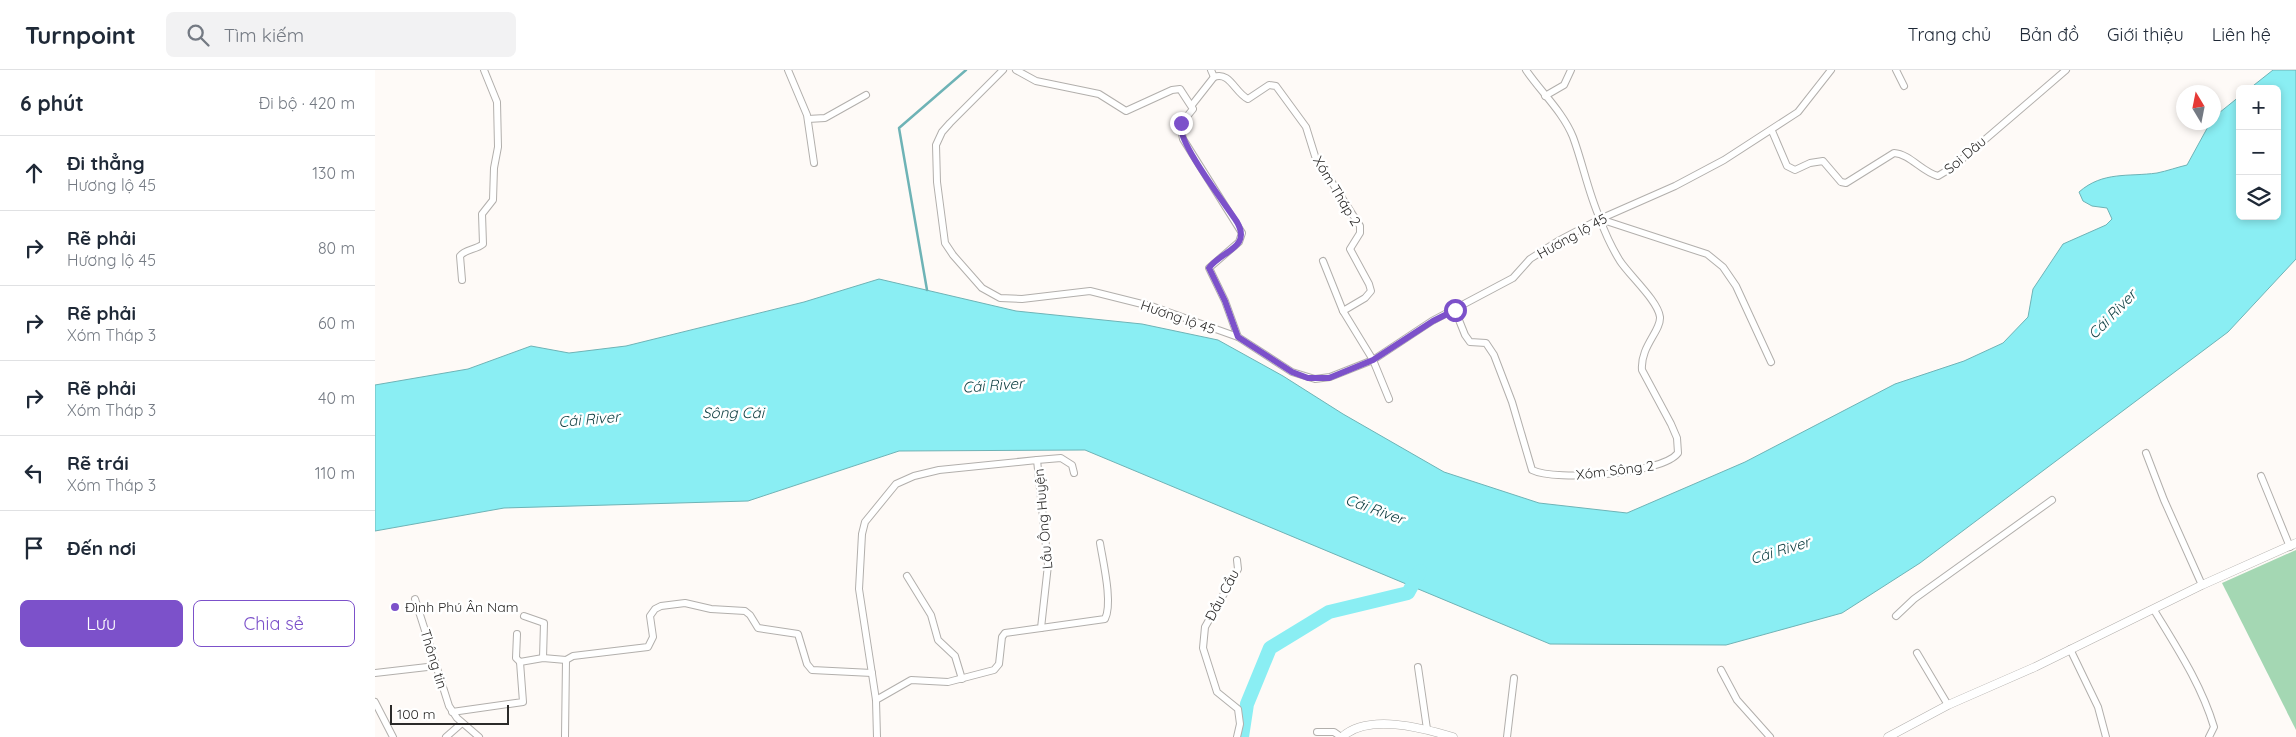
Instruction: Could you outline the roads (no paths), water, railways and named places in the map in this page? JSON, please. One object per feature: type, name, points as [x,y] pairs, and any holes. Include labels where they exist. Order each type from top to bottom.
[{"type":"street","points":[[462,280],[460,256],[463,252],[483,244],[482,214],[493,197],[494,168],[498,147],[498,110],[496,96],[484,70]]},
{"type":"street","points":[[788,70],[808,119],[814,163]]},
{"type":"street","name":"Hương lộ 45","points":[[1003,70],[942,132],[936,146],[945,243],[982,288],[1000,298],[1038,298],[1090,291],[1154,307],[1238,337],[1292,372],[1308,378],[1329,378],[1373,360],[1433,321],[1513,278],[1530,259],[1600,219],[1703,172],[1772,131],[1798,112],[1831,70]]},
{"type":"street","points":[[1016,70],[1032,80],[1104,96],[1125,111],[1176,89],[1180,90],[1192,105],[1193,111],[1180,125],[1181,134],[1242,233],[1239,242],[1209,268],[1225,301],[1238,337]]},
{"type":"street","points":[[1526,70],[1573,137],[1587,188],[1600,219],[1707,254],[1723,267],[1736,286],[1771,362]]},
{"type":"street","points":[[1545,96],[1564,85],[1571,70]]},
{"type":"street","points":[[1896,70],[1904,86]]},
{"type":"street","name":"Soi Dâu","points":[[1772,131],[1787,166],[1795,170],[1810,163],[1823,161],[1841,182],[1846,183],[1894,153],[1901,154],[1926,172],[1938,176],[1953,167],[2066,70]]},
{"type":"street","points":[[1192,105],[1212,73]]},
{"type":"street","name":"Xóm Tháp 2","points":[[1212,73],[1227,78],[1248,98],[1269,85],[1276,86],[1306,128],[1315,156],[1361,228],[1350,249],[1371,291],[1365,298],[1343,311]]},
{"type":"street","points":[[808,119],[825,118],[866,95]]},
{"type":"street","name":"Xóm Sông 2","points":[[1455,310],[1465,335],[1470,342],[1486,343],[1494,355],[1512,402],[1532,470],[1550,476],[1608,474],[1655,466],[1673,459],[1678,454],[1677,438],[1642,370],[1641,359],[1660,322],[1660,314],[1654,302],[1635,282],[1620,260],[1600,219]]},
{"type":"street","points":[[1323,261],[1343,311],[1373,360],[1389,399]]},
{"type":"street","points":[[2145,453],[2202,585]]},
{"type":"street","points":[[1037,460],[1064,458],[1073,465],[1074,473]]},
{"type":"street","name":"Lầu Ông Huyện","points":[[877,737],[876,700],[859,589],[862,528],[875,508],[896,484],[914,476],[939,470],[1037,460],[1048,565],[1041,628]]},
{"type":"street","points":[[1888,737],[1948,705],[2154,610],[2202,585],[2293,545],[2261,476]]},
{"type":"street","points":[[1896,616],[1928,589],[2052,500]]},
{"type":"street","points":[[876,700],[911,680],[942,682],[990,672],[997,667],[1005,633],[1105,619],[1107,609],[1105,578],[1100,543]]},
{"type":"street","name":"Đầu Cầu","points":[[1237,560],[1239,569],[1205,627],[1203,648],[1217,692],[1238,709],[1240,724],[1237,737]]},
{"type":"street","points":[[907,576],[931,616],[938,640],[955,656],[962,679]]},
{"type":"street","name":"Thông tin","points":[[415,599],[452,712],[479,737]]},
{"type":"street","points":[[520,662],[543,658],[566,660],[573,656],[648,647],[653,637],[650,619],[653,611],[661,606],[685,603],[711,609],[745,611],[750,614],[758,628],[795,633],[799,637],[807,664],[812,670],[872,673]]},
{"type":"street","points":[[2154,610],[2191,670],[2205,701],[2214,727],[2209,737]]},
{"type":"street","points":[[524,616],[543,622],[543,658]]},
{"type":"street","points":[[452,712],[523,702],[520,662],[516,658],[517,634]]},
{"type":"street","points":[[2070,649],[2098,707],[2106,737]]},
{"type":"street","points":[[1917,653],[1948,705]]},
{"type":"street","points":[[565,737],[566,660]]},
{"type":"street","points":[[375,673],[436,666]]},
{"type":"street","points":[[1418,667],[1427,730]]},
{"type":"street","points":[[1721,670],[1737,700],[1770,737]]},
{"type":"street","points":[[1507,737],[1514,678]]},
{"type":"street","points":[[375,702],[393,737]]},
{"type":"street","points":[[446,737],[462,723]]},
{"type":"street","points":[[1317,732],[1334,732],[1342,737],[1359,727],[1375,724],[1400,725],[1453,737]]},
{"type":"water","name":"Sông Cái","points":[[2273,70],[2296,70],[2296,259],[2228,332],[1920,563],[1842,613],[1726,645],[1550,644],[1085,450],[899,451],[748,501],[504,508],[375,531],[375,385],[468,369],[531,346],[569,353],[626,346],[804,302],[879,279],[1016,311],[1142,324],[1218,340],[1283,376],[1343,414],[1444,472],[1539,503],[1627,513],[1745,462],[1895,384],[1964,361],[2003,343],[2028,317],[2033,289],[2063,244],[2106,225],[2112,219],[2107,208],[2092,206],[2083,201],[2079,192],[2088,185],[2107,178],[2157,173],[2187,165],[2206,130],[2221,130],[2221,111],[2236,99],[2236,220],[2281,220],[2281,85],[2254,85]]},
{"type":"waterway","points":[[927,290],[899,128],[966,70]]},
{"type":"waterway","points":[[1242,737],[1247,704],[1270,648],[1329,612],[1408,593],[1420,571]]},
{"type":"place","name":"Đình Phú Ân Nam","points":[[395,607]]},
{"type":"water label","name":"Cái River","points":[[2112,314]]},
{"type":"water label","name":"Cái River","points":[[993,385]]},
{"type":"water label","name":"Cái River","points":[[589,419]]},
{"type":"water label","name":"Cái River","points":[[1375,509]]},
{"type":"water label","name":"Cái River","points":[[1780,550]]}]
